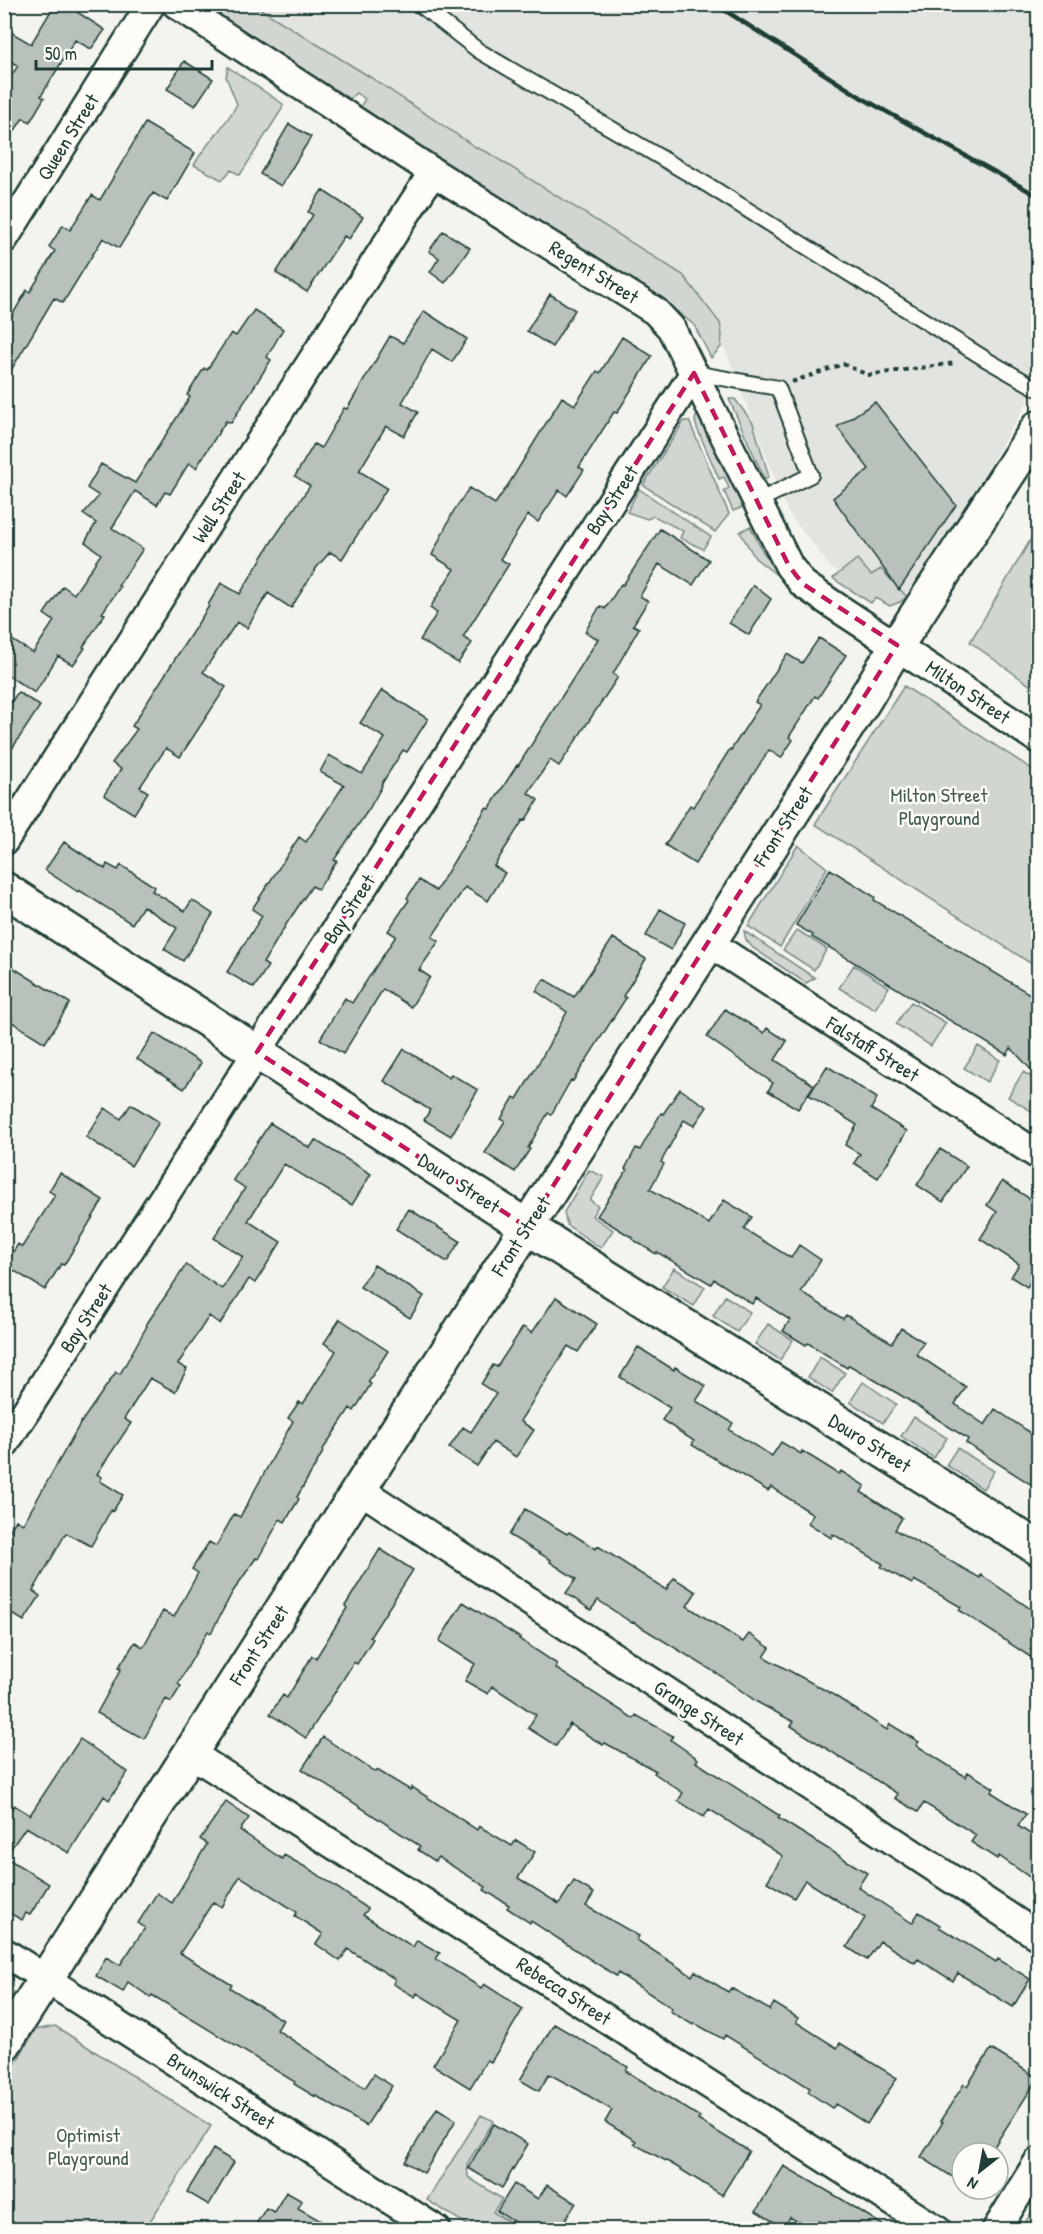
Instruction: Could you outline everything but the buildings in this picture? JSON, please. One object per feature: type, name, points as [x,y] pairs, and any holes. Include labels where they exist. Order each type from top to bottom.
[{"type":"street","name":"Queen Street","points":[[4,239],[152,4]]},
{"type":"street","name":"Regent Street","points":[[176,4],[433,172],[655,311],[672,328],[789,566],[803,584],[897,645]]},
{"type":"street","name":"Well Street","points":[[4,841],[433,172]]},
{"type":"street","name":"Bay Street","points":[[4,1445],[694,373]]},
{"type":"street","name":"Front Street","points":[[4,2044],[888,663],[897,645],[1038,428]]},
{"type":"street","name":"Milton Street","points":[[897,645],[1038,739]]},
{"type":"street","name":"Douro Street","points":[[4,889],[527,1227],[1038,1548]]},
{"type":"street","name":"Falstaff Street","points":[[708,943],[1038,1155]]},
{"type":"street","name":"Grange Street","points":[[359,1489],[1038,1936]]},
{"type":"street","name":"Rebecca Street","points":[[190,1753],[937,2229]]},
{"type":"street","name":"Brunswick Street","points":[[4,1952],[437,2229]]},
{"type":"street","points":[[996,2229],[1038,2162]]},
{"type":"lane","points":[[419,4],[479,51],[711,187],[987,360],[1038,389]]},
{"type":"lane","points":[[694,373],[778,388],[811,475],[758,501]]},
{"type":"path","points":[[778,388],[843,364],[868,375],[930,365],[987,360]]},
{"type":"highlighted area","points":[[694,373],[789,566],[803,584],[897,645],[527,1227],[257,1052]]},
{"type":"shaded area","points":[[216,5],[1038,5],[1038,389],[1033,393],[919,582],[895,603],[832,569],[788,513],[726,351],[706,312]]},
{"type":"green space","points":[[194,5],[254,5],[370,77],[477,148],[487,152],[683,275],[720,323],[721,347],[711,358],[694,325],[668,304],[359,109],[365,99],[356,93],[347,102]]},
{"type":"green space","points":[[228,67],[283,104],[240,175],[231,170],[222,180],[194,165],[237,104],[226,77]]},
{"type":"green space","points":[[729,399],[735,399],[753,423],[768,473],[765,480]]},
{"type":"green space","points":[[697,413],[706,421],[743,507],[733,511],[724,491],[729,488],[724,477],[719,479],[697,428],[695,421]]},
{"type":"green space","points":[[684,421],[689,421],[729,514],[715,532],[643,485]]},
{"type":"green space","points":[[639,489],[711,537],[703,549],[680,538],[683,531],[654,516],[647,519],[627,512]]},
{"type":"green space","points":[[750,526],[763,552],[779,571],[782,579],[755,558],[740,532]]},
{"type":"green space","points":[[1038,527],[1038,691],[970,642]]},
{"type":"green space","points":[[857,559],[871,575],[881,569],[907,597],[890,606],[875,598],[871,603],[833,578]]},
{"type":"green space","name":"Milton Street Playground","points":[[904,686],[1038,773],[1038,968],[815,824]]},
{"type":"green space","points":[[798,845],[827,868],[780,947],[748,926]]},
{"type":"green space","points":[[797,930],[827,949],[814,970],[783,950]]},
{"type":"green space","points":[[744,931],[815,978],[806,983],[753,948],[746,940]]},
{"type":"green space","points":[[854,965],[889,987],[875,1009],[839,988]]},
{"type":"green space","points":[[911,1002],[946,1023],[931,1046],[896,1024]]},
{"type":"green space","points":[[978,1046],[1000,1060],[987,1082],[964,1068]]},
{"type":"green space","points":[[1023,1072],[1038,1081],[1038,1115],[1008,1097]]},
{"type":"green space","points":[[589,1170],[604,1177],[590,1200],[598,1206],[592,1216],[613,1230],[601,1248],[567,1225],[564,1212]]},
{"type":"green space","points":[[674,1268],[705,1287],[694,1306],[662,1287]]},
{"type":"green space","points":[[725,1296],[750,1312],[737,1332],[713,1316]]},
{"type":"green space","points":[[768,1324],[793,1340],[780,1360],[755,1344]]},
{"type":"green space","points":[[820,1357],[845,1373],[832,1393],[808,1377]]},
{"type":"green space","points":[[863,1382],[896,1404],[883,1423],[850,1402]]},
{"type":"green space","points":[[914,1417],[947,1438],[934,1458],[901,1436]]},
{"type":"green space","points":[[957,1448],[994,1471],[983,1489],[946,1465]]},
{"type":"green space","name":"Optimist Playground","points":[[55,2026],[211,2126],[145,2229],[5,2229],[5,2081],[35,2030]]},
{"type":"green space","points":[[481,2115],[494,2121],[467,2164],[468,2177],[502,2199],[493,2212],[508,2221],[504,2229],[474,2229],[427,2200]]},
{"type":"green space","points":[[1038,2206],[1038,2229],[1021,2229],[1035,2207]]},
{"type":"railway","points":[[715,4],[862,98],[1038,196]]}]
